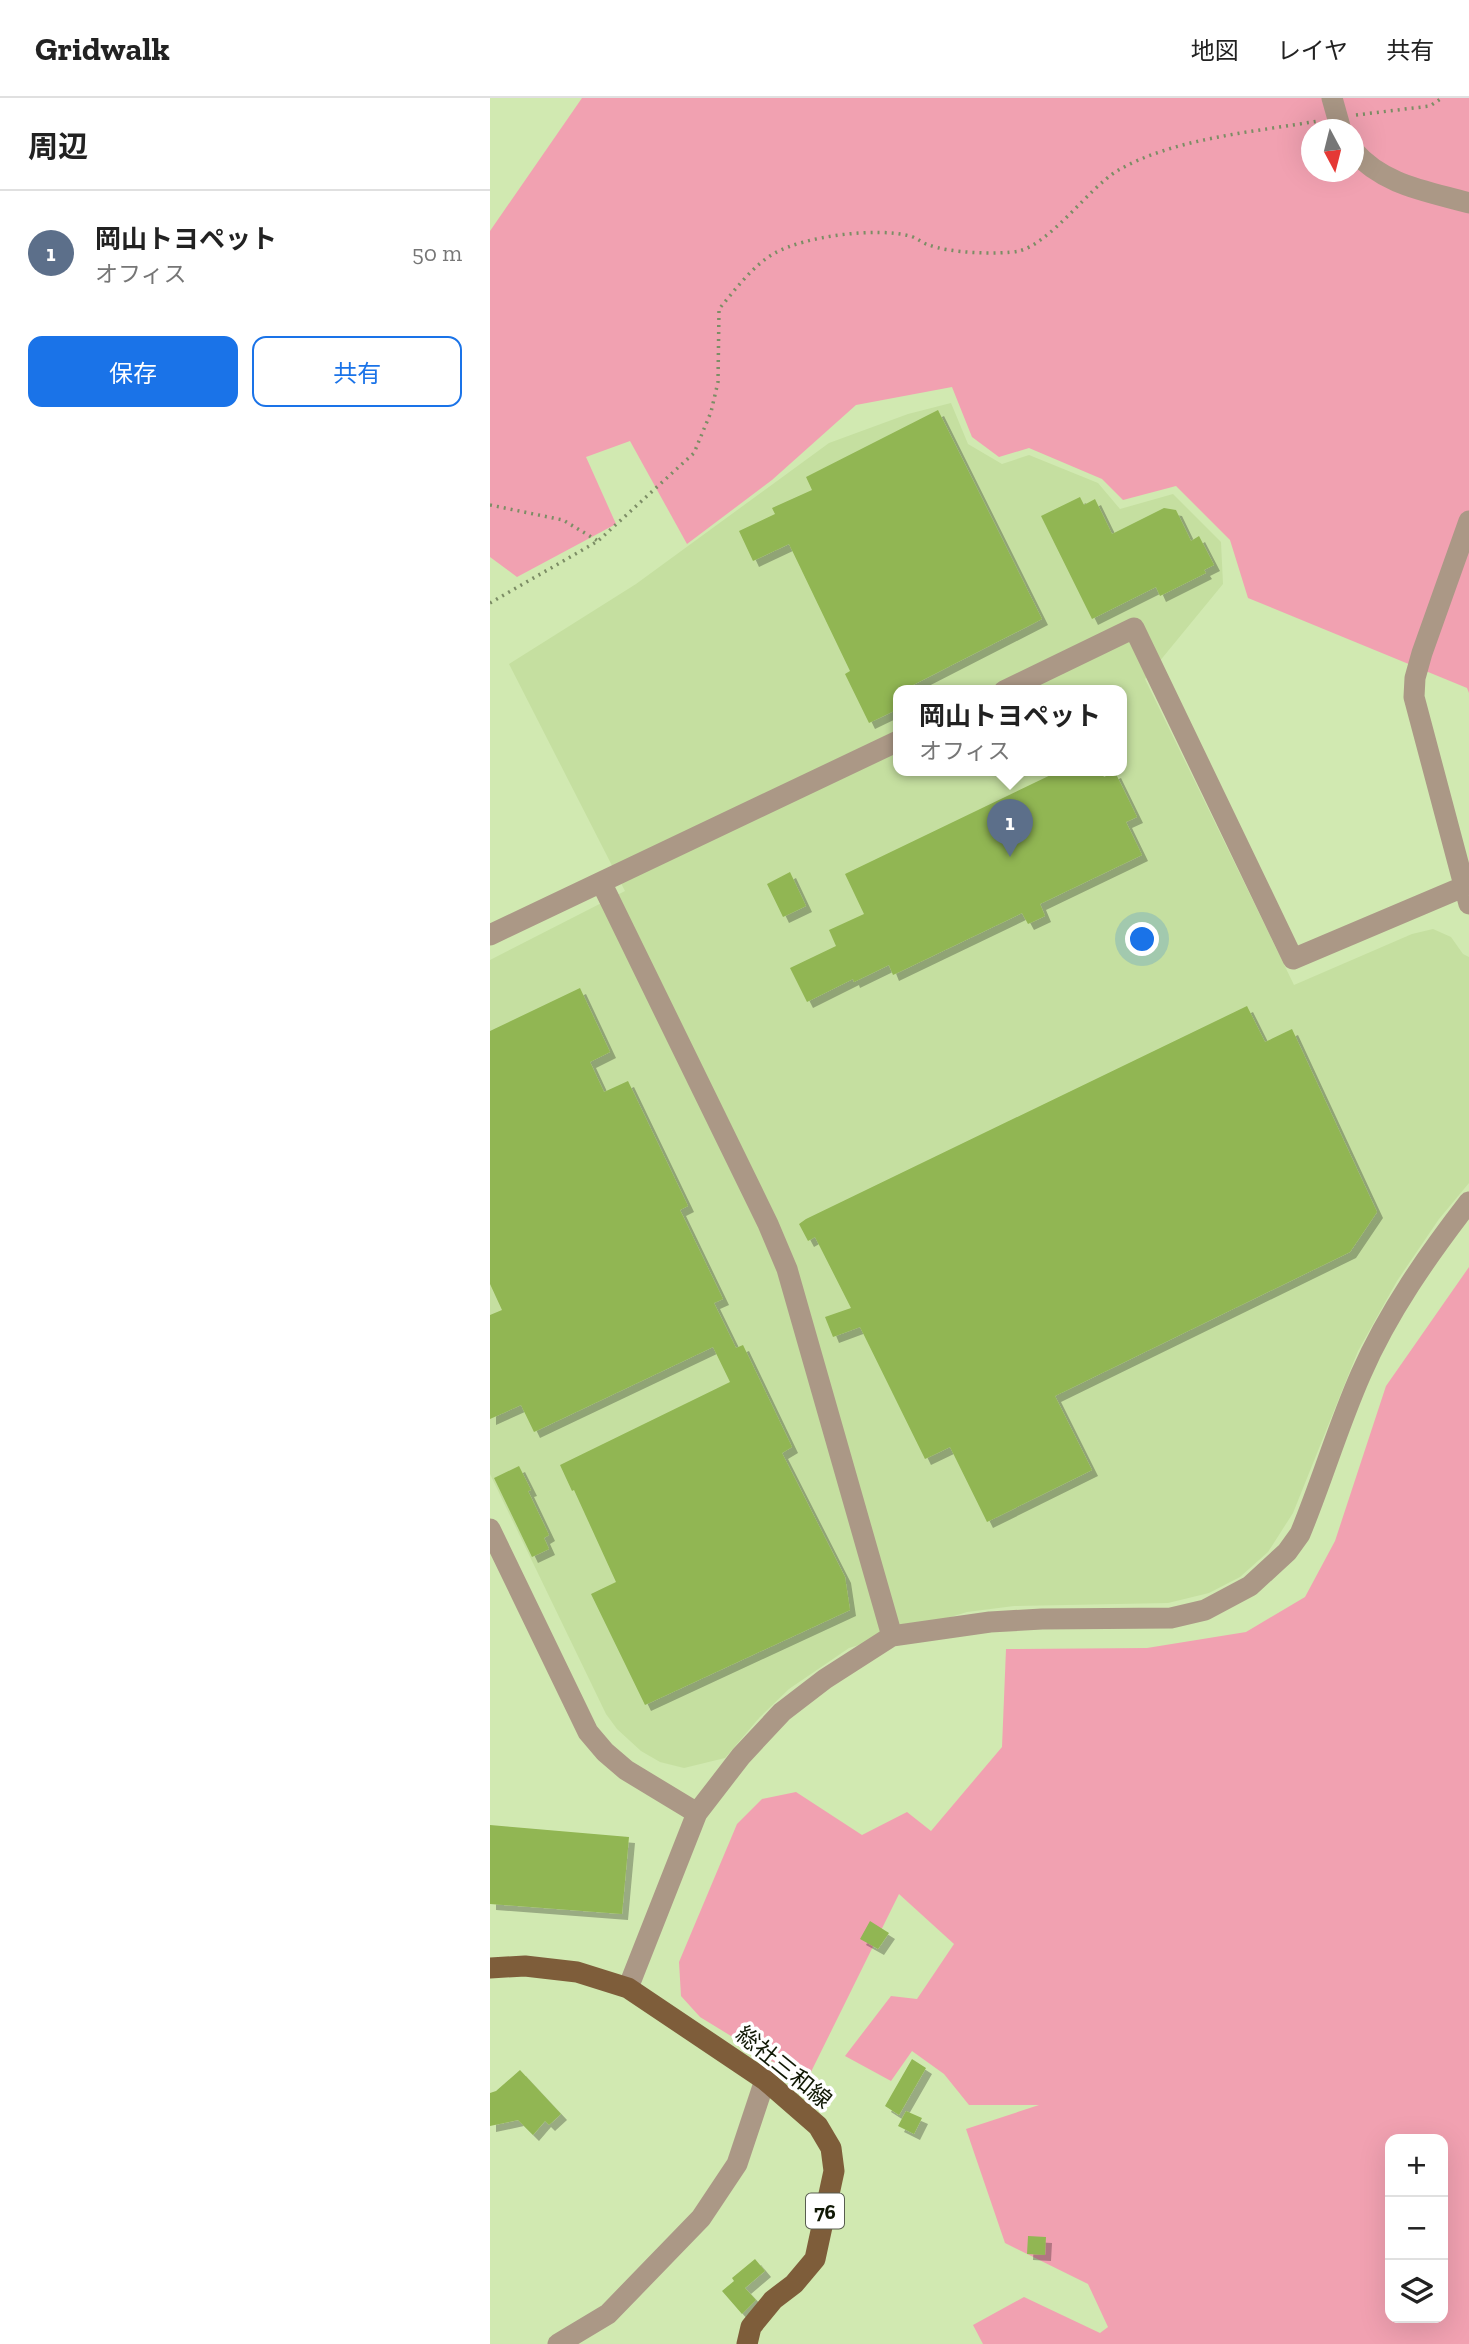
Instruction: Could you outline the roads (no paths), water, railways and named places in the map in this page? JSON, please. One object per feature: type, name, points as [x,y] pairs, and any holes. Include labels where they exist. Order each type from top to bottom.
[{"type":"main road","name":"総社三和線","points":[[490,1968],[525,1966],[577,1972],[628,1987],[765,2080],[818,2126],[831,2148],[834,2172],[815,2259],[794,2284],[773,2300],[751,2327],[747,2344]]},
{"type":"street","points":[[1364,162],[1376,173],[1401,184],[1469,203]]},
{"type":"street","points":[[1016,685],[1134,628],[1293,959],[1466,895],[1414,697],[1415,678],[1422,653],[1469,521]]},
{"type":"street","points":[[490,935],[893,743]]},
{"type":"street","points":[[602,884],[762,1212],[786,1269],[892,1636]]},
{"type":"street","points":[[628,1987],[697,1813],[741,1756],[782,1712],[825,1679],[892,1636],[978,1623],[1042,1619],[1171,1618],[1205,1610],[1250,1586],[1287,1552],[1300,1534],[1362,1373],[1401,1299],[1469,1202]]},
{"type":"street","points":[[490,1529],[588,1732],[605,1752],[626,1770],[697,1813]]},
{"type":"street","points":[[558,2344],[608,2314],[701,2217],[737,2164],[765,2080]]},
{"type":"place","name":"岡山トヨペット","points":[[1010,857]]}]
